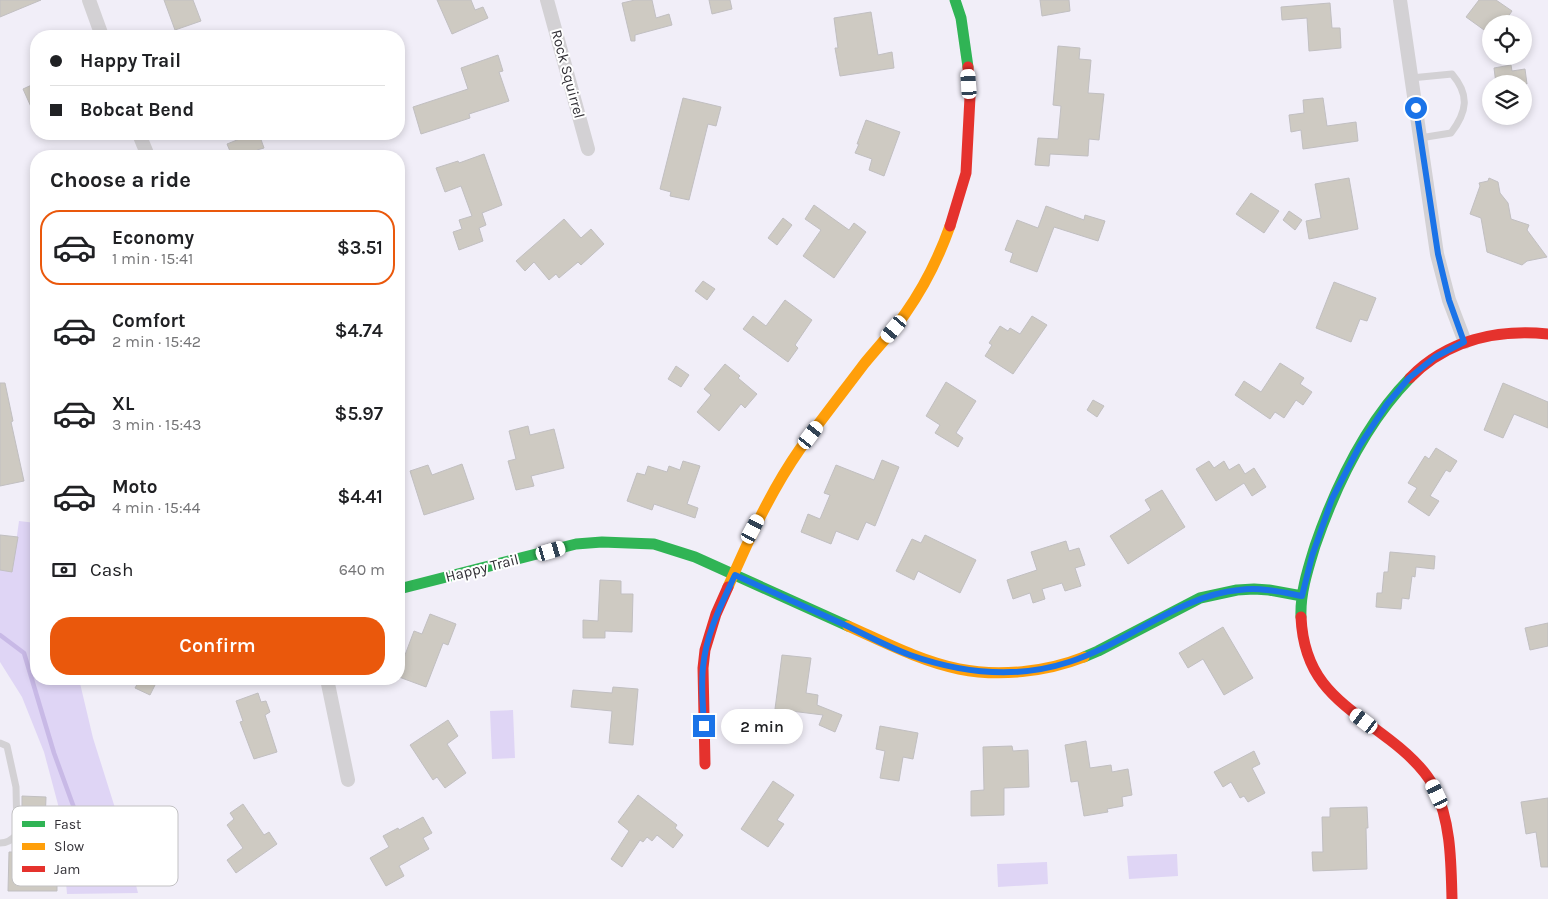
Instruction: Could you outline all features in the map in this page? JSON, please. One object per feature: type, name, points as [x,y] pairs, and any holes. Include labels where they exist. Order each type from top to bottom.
[{"type":"street","points":[[89,0],[100,30]]},
{"type":"street","name":"Rock Squirrel","points":[[547,0],[588,149]]},
{"type":"street","points":[[705,764],[703,668],[705,650],[716,614],[735,575],[753,529],[777,484],[800,449],[905,314],[926,281],[943,246],[956,210],[966,173],[970,97],[967,56],[961,18],[955,0]]},
{"type":"street","points":[[1400,0],[1438,254],[1449,300],[1464,342]]},
{"type":"street","points":[[1452,899],[1451,846],[1442,806],[1431,782],[1404,751],[1337,700],[1321,681],[1310,662],[1303,633],[1302,596],[1312,556],[1332,499],[1360,445],[1387,404],[1409,378],[1435,357],[1464,342],[1506,333],[1532,332],[1548,334]]},
{"type":"street","name":"Happy Trail","points":[[405,587],[576,544],[602,542],[654,544],[695,557],[910,654],[958,669],[981,672],[1035,670],[1070,662],[1098,651],[1200,598],[1237,590],[1254,589],[1302,596]]},
{"type":"street","points":[[328,685],[348,780]]},
{"type":"lane","points":[[1412,78],[1452,74],[1459,82],[1465,96],[1464,109],[1460,121],[1451,134],[1420,138]]},
{"type":"lane","points":[[0,742],[7,746],[16,787],[16,806]]},
{"type":"lane","points":[[0,843],[12,839]]},
{"type":"shaded area","points":[[19,521],[30,522],[30,685],[80,685],[93,738],[114,806],[58,806],[44,752],[22,697],[0,662],[0,570],[12,572]]},
{"type":"shaded area","points":[[513,710],[515,758],[492,759],[490,711]]},
{"type":"shaded area","points":[[1177,854],[1178,876],[1129,879],[1127,856]]},
{"type":"shaded area","points":[[1047,862],[1048,884],[998,887],[997,864]]},
{"type":"shaded area","points":[[66,886],[136,886],[138,893],[67,894]]},
{"type":"building","points":[[0,0],[41,0],[0,17]]},
{"type":"building","points":[[164,0],[193,0],[201,21],[175,30]]},
{"type":"building","points":[[437,0],[471,0],[475,10],[483,7],[488,18],[452,34]]},
{"type":"building","points":[[635,0],[652,0],[656,18],[669,14],[672,25],[635,35],[635,41],[631,41],[622,3]]},
{"type":"building","points":[[709,0],[730,0],[732,9],[712,14]]},
{"type":"building","points":[[1040,0],[1069,0],[1070,11],[1042,16]]},
{"type":"building","points":[[1479,0],[1496,0],[1512,11],[1509,15],[1482,15],[1482,29],[1466,17]]},
{"type":"building","points":[[1330,3],[1332,28],[1340,28],[1341,48],[1309,51],[1307,18],[1282,20],[1281,7]]},
{"type":"building","points":[[871,12],[878,55],[892,52],[894,68],[840,76],[835,48],[838,48],[834,18]]},
{"type":"building","points":[[1058,46],[1080,48],[1079,59],[1091,60],[1088,93],[1104,94],[1099,140],[1089,139],[1088,156],[1050,154],[1049,166],[1035,165],[1038,138],[1058,139],[1061,106],[1053,105]]},
{"type":"building","points":[[498,55],[503,71],[499,72],[509,101],[469,114],[470,118],[421,134],[413,107],[468,89],[461,68]]},
{"type":"building","points":[[1511,65],[1512,71],[1525,69],[1526,75],[1495,75],[1494,68]]},
{"type":"building","points":[[30,86],[30,105],[23,89]]},
{"type":"building","points":[[683,98],[721,107],[716,126],[708,124],[689,200],[670,196],[671,192],[660,189]]},
{"type":"building","points":[[1323,98],[1327,126],[1356,122],[1358,141],[1303,149],[1301,130],[1291,132],[1289,115],[1304,113],[1303,100]]},
{"type":"building","points":[[866,120],[900,132],[884,176],[869,170],[872,159],[855,153]]},
{"type":"building","points":[[237,140],[261,140],[264,148],[257,150],[230,150],[227,144]]},
{"type":"building","points":[[484,154],[502,205],[482,213],[486,225],[479,228],[483,241],[459,250],[453,232],[462,229],[459,220],[472,216],[461,186],[445,192],[436,168],[458,161],[459,163]]},
{"type":"building","points":[[1349,178],[1358,229],[1309,239],[1306,221],[1321,218],[1315,184]]},
{"type":"building","points":[[1489,178],[1498,182],[1500,193],[1508,203],[1511,219],[1529,225],[1527,230],[1547,257],[1527,261],[1522,265],[1487,252],[1481,218],[1470,214],[1480,186],[1479,183],[1488,181]]},
{"type":"building","points":[[1251,193],[1279,211],[1264,233],[1236,214]]},
{"type":"building","points":[[814,205],[849,230],[854,223],[866,232],[834,278],[803,256],[821,230],[805,219]]},
{"type":"building","points":[[1046,206],[1084,220],[1085,215],[1105,221],[1098,241],[1054,227],[1037,272],[1010,262],[1013,253],[1005,250],[1017,220],[1038,228]]},
{"type":"building","points":[[1289,211],[1302,220],[1295,230],[1283,220]]},
{"type":"building","points":[[783,218],[792,225],[777,245],[768,238]]},
{"type":"building","points":[[564,219],[581,238],[591,229],[604,244],[581,265],[578,262],[559,278],[556,274],[549,280],[534,262],[525,271],[516,261]]},
{"type":"building","points":[[703,281],[715,289],[707,300],[695,291]]},
{"type":"building","points":[[1334,282],[1376,298],[1367,321],[1360,319],[1351,342],[1316,328]]},
{"type":"building","points":[[785,300],[812,320],[795,345],[798,348],[788,362],[743,329],[753,316],[766,326]]},
{"type":"building","points":[[1032,316],[1047,325],[1013,374],[985,356],[992,345],[989,343],[1000,326],[1008,331],[1010,328],[1020,334]]},
{"type":"building","points":[[1280,363],[1304,378],[1300,384],[1312,392],[1303,405],[1296,400],[1284,418],[1275,412],[1270,419],[1235,395],[1244,381],[1261,392]]},
{"type":"building","points":[[725,364],[740,376],[738,378],[757,394],[745,408],[741,404],[719,431],[697,412],[711,395],[704,389]]},
{"type":"building","points":[[676,366],[689,375],[681,387],[668,379]]},
{"type":"building","points":[[946,382],[976,401],[956,433],[963,438],[958,447],[935,433],[940,425],[926,416]]},
{"type":"building","points":[[0,383],[5,383],[13,421],[11,422],[24,481],[0,486]]},
{"type":"building","points":[[1503,383],[1548,402],[1548,428],[1514,414],[1503,438],[1484,430]]},
{"type":"building","points":[[1093,400],[1104,406],[1097,417],[1087,410]]},
{"type":"building","points":[[528,426],[530,435],[554,429],[564,468],[531,476],[534,486],[516,490],[508,461],[516,459],[509,431]]},
{"type":"building","points":[[1436,448],[1457,461],[1450,472],[1446,470],[1430,496],[1439,501],[1429,516],[1408,502],[1417,488],[1408,483],[1425,456],[1429,459]]},
{"type":"building","points":[[882,460],[899,467],[875,526],[866,522],[858,540],[836,531],[831,544],[801,532],[808,514],[820,519],[830,495],[824,493],[836,465],[874,480]]},
{"type":"building","points":[[683,461],[700,466],[687,504],[698,508],[695,518],[654,504],[652,510],[627,501],[637,473],[645,475],[648,466],[667,472],[669,466],[680,470]]},
{"type":"building","points":[[1209,461],[1214,468],[1224,461],[1229,470],[1239,464],[1245,474],[1254,468],[1266,487],[1252,496],[1244,483],[1216,501],[1196,469]]},
{"type":"building","points":[[462,464],[474,499],[424,515],[410,471],[428,465],[432,475]]},
{"type":"building","points":[[1162,490],[1185,527],[1128,564],[1110,536],[1151,510],[1145,500]]},
{"type":"building","points":[[0,535],[18,537],[12,572],[0,570]]},
{"type":"building","points":[[925,535],[976,560],[960,593],[918,571],[914,580],[896,571],[912,539],[921,543]]},
{"type":"building","points":[[1066,541],[1069,551],[1079,548],[1085,565],[1075,568],[1081,586],[1065,591],[1062,583],[1042,589],[1045,599],[1033,603],[1030,593],[1013,599],[1007,580],[1037,570],[1031,552]]},
{"type":"building","points":[[1390,552],[1435,556],[1434,569],[1416,567],[1415,577],[1412,576],[1409,599],[1402,598],[1401,609],[1376,607],[1377,593],[1382,593],[1384,572],[1388,572]]},
{"type":"building","points":[[600,580],[621,581],[621,594],[633,594],[632,632],[605,631],[605,638],[583,638],[583,620],[598,621]]},
{"type":"building","points":[[430,614],[456,624],[448,645],[443,643],[426,687],[405,679],[405,655],[414,631],[422,634]]},
{"type":"building","points":[[1548,623],[1548,646],[1530,650],[1525,628]]},
{"type":"building","points":[[1223,627],[1253,678],[1224,695],[1203,659],[1188,668],[1179,653]]},
{"type":"building","points":[[782,655],[811,658],[806,693],[818,695],[817,705],[842,715],[835,732],[819,725],[823,715],[775,709]]},
{"type":"building","points":[[137,685],[155,685],[150,695],[135,688]]},
{"type":"building","points":[[613,687],[638,689],[633,745],[609,743],[612,711],[571,707],[573,690],[612,693]]},
{"type":"building","points":[[258,693],[261,702],[266,701],[270,712],[265,715],[277,752],[254,759],[240,722],[243,721],[236,701]]},
{"type":"building","points":[[448,720],[458,736],[447,744],[466,773],[445,788],[437,777],[433,780],[410,745]]},
{"type":"building","points":[[880,726],[918,733],[913,759],[903,757],[899,781],[880,778],[885,751],[876,749]]},
{"type":"building","points":[[1086,741],[1090,768],[1111,765],[1112,772],[1128,769],[1132,795],[1122,797],[1123,806],[1107,809],[1108,812],[1084,816],[1078,781],[1071,782],[1065,745]]},
{"type":"building","points":[[1012,746],[1013,751],[1028,750],[1029,787],[1004,788],[1004,815],[971,816],[971,791],[984,790],[983,747]]},
{"type":"building","points":[[1254,751],[1260,764],[1252,768],[1265,793],[1248,802],[1244,796],[1240,798],[1231,782],[1223,787],[1214,772]]},
{"type":"building","points":[[773,781],[794,795],[777,820],[784,824],[768,847],[741,829]]},
{"type":"building","points":[[638,795],[677,825],[675,828],[683,835],[673,848],[657,835],[652,841],[647,837],[643,842],[640,840],[622,867],[611,859],[629,831],[618,822]]},
{"type":"building","points":[[22,796],[46,797],[46,806],[22,806]]},
{"type":"building","points":[[1548,798],[1548,867],[1541,867],[1536,832],[1526,834],[1521,802]]},
{"type":"building","points":[[243,804],[264,835],[269,832],[277,844],[236,873],[227,860],[243,848],[227,825],[234,819],[230,813]]},
{"type":"building","points":[[1367,807],[1367,869],[1313,871],[1312,852],[1323,852],[1322,817],[1330,817],[1330,808]]},
{"type":"building","points":[[423,817],[432,833],[423,838],[429,849],[399,866],[404,876],[386,886],[370,858],[389,847],[383,836]]},
{"type":"building","points":[[9,852],[12,852],[12,886],[57,886],[57,891],[8,891]]},
{"type":"waterway","points":[[0,635],[24,653],[30,673]]},
{"type":"waterway","points":[[34,685],[54,753],[73,806]]},
{"type":"traffic: fast","points":[[955,0],[961,18],[968,67]]},
{"type":"traffic: fast","points":[[1301,617],[1303,590],[1315,546],[1342,478],[1379,415],[1410,378]]},
{"type":"traffic: fast","points":[[405,587],[576,544],[602,542],[654,544],[695,557],[848,626]]},
{"type":"traffic: fast","points":[[1084,657],[1200,598],[1237,590],[1254,589],[1302,596]]},
{"type":"traffic: slow","points":[[728,587],[761,516],[789,465],[864,364],[896,327],[912,304],[931,272],[950,226]]},
{"type":"traffic: slow","points":[[848,626],[930,661],[945,666],[974,671],[990,673],[1022,672],[1054,666],[1084,657]]},
{"type":"traffic: jam","points":[[950,226],[966,173],[970,97],[968,67]]},
{"type":"traffic: jam","points":[[1410,378],[1440,354],[1474,340],[1510,333],[1548,334]]},
{"type":"traffic: jam","points":[[705,764],[703,668],[705,650],[716,614],[728,587]]},
{"type":"traffic: jam","points":[[1301,617],[1309,659],[1318,676],[1329,690],[1356,715],[1409,756],[1425,773],[1434,787],[1440,800],[1447,828],[1452,899]]},
{"type":"route","points":[[704,726],[703,668],[705,650],[716,614],[735,575],[910,654],[958,669],[981,672],[1035,670],[1070,662],[1098,651],[1200,598],[1237,590],[1254,589],[1302,596],[1312,556],[1332,499],[1360,445],[1387,404],[1409,378],[1435,357],[1464,342],[1449,300],[1438,254],[1416,108]]}]
